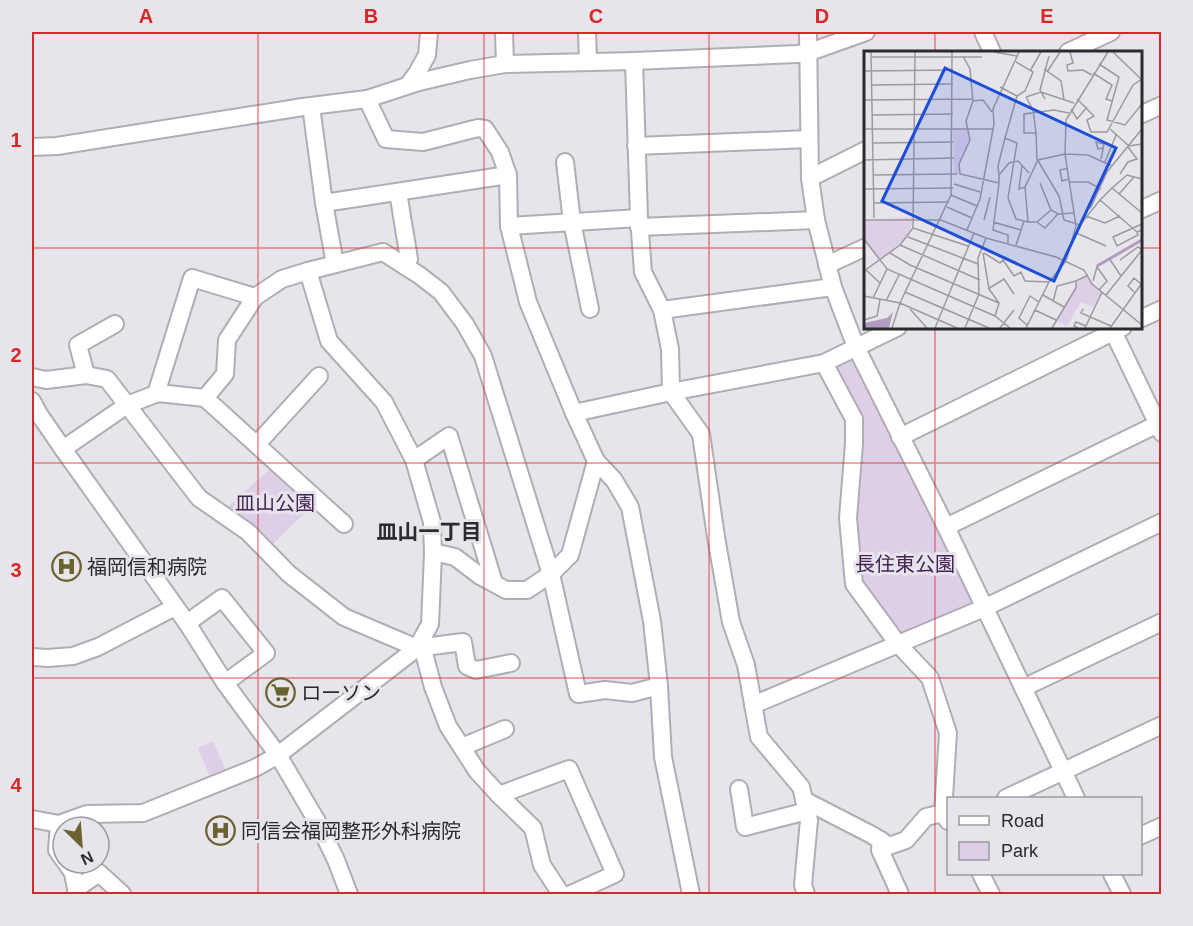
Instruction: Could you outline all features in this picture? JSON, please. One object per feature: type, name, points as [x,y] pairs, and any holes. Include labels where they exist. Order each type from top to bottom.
[{"type":"street","points":[[408,85],[427,55],[429,32]]},
{"type":"street","points":[[504,32],[505,64]]},
{"type":"street","points":[[587,32],[588,62]]},
{"type":"street","points":[[808,32],[810,178],[816,220],[832,287],[856,347],[946,527],[1076,797]]},
{"type":"street","points":[[32,147],[57,146],[367,99],[408,85],[505,64],[634,62],[807,53],[866,32]]},
{"type":"street","points":[[983,32],[992,51]]},
{"type":"street","points":[[1070,51],[1111,32]]},
{"type":"street","points":[[634,62],[639,222],[643,272],[662,310],[670,349],[671,392],[701,434],[731,622],[746,665],[759,737],[801,787],[809,820],[803,885],[806,894]]},
{"type":"street","points":[[367,99],[386,139],[423,142],[478,128],[485,129],[500,152],[508,175],[509,226],[528,302],[596,461],[614,480],[630,507],[652,621],[663,757],[691,894]]},
{"type":"street","points":[[1142,115],[1161,105]]},
{"type":"street","points":[[311,106],[335,264]]},
{"type":"street","points":[[636,146],[809,139]]},
{"type":"street","points":[[810,178],[864,151]]},
{"type":"street","points":[[565,162],[572,222],[590,309]]},
{"type":"street","points":[[324,203],[508,175]]},
{"type":"street","points":[[398,192],[409,259],[406,267]]},
{"type":"street","points":[[1142,209],[1161,200]]},
{"type":"street","points":[[509,226],[572,222],[816,220]]},
{"type":"street","points":[[827,265],[864,248]]},
{"type":"street","points":[[205,398],[225,374],[227,340],[255,297],[282,279],[383,252],[441,292],[465,324],[483,356],[551,574],[578,694],[605,690],[632,693],[659,687]]},
{"type":"street","points":[[84,815],[143,813],[255,768],[278,755],[417,648],[430,624],[432,522],[414,460],[384,402],[329,341],[308,271]]},
{"type":"street","points":[[156,394],[192,278],[255,297]]},
{"type":"street","points":[[662,310],[832,287]]},
{"type":"street","points":[[1142,318],[1161,309]]},
{"type":"street","points":[[86,375],[78,345],[116,324]]},
{"type":"street","points":[[574,413],[824,363],[895,328]]},
{"type":"street","points":[[900,437],[1116,328],[1160,427],[946,527]]},
{"type":"street","points":[[739,789],[745,827],[805,805],[872,834],[889,846],[906,840],[926,817],[946,817],[948,733],[930,678],[898,644],[854,584],[848,518],[854,419],[824,363]]},
{"type":"street","points":[[32,377],[46,380],[86,375],[107,380],[199,498],[248,532],[289,574],[344,617],[424,652],[433,687],[448,726],[477,771],[533,828],[542,865],[561,894]]},
{"type":"street","points":[[257,444],[319,376]]},
{"type":"street","points":[[63,449],[127,405],[156,394],[205,398],[344,524]]},
{"type":"street","points":[[32,401],[63,449],[187,623],[225,683],[278,755],[318,823],[349,894]]},
{"type":"street","points":[[414,460],[449,436],[494,583]]},
{"type":"street","points":[[433,552],[455,557],[480,576],[506,590],[527,590],[551,574],[570,555],[596,461]]},
{"type":"street","points":[[753,705],[984,608],[1161,522]]},
{"type":"street","points":[[187,623],[222,598],[266,653],[225,683]]},
{"type":"street","points":[[32,657],[73,656],[98,647],[175,607]]},
{"type":"street","points":[[1023,688],[1161,622]]},
{"type":"street","points":[[417,648],[463,642],[467,666],[476,670],[511,663]]},
{"type":"street","points":[[1008,797],[1161,724]]},
{"type":"street","points":[[462,747],[505,729]]},
{"type":"street","points":[[499,795],[569,769],[615,874],[571,894]]},
{"type":"street","points":[[32,819],[51,823]]},
{"type":"street","points":[[1142,835],[1161,826]]},
{"type":"street","points":[[881,840],[880,850],[900,894]]},
{"type":"street","points":[[76,892],[99,873],[122,894]]},
{"type":"street","points":[[73,875],[76,892]]},
{"type":"street","points":[[982,875],[992,894]]},
{"type":"street","points":[[1113,875],[1122,894]]},
{"type":"green space","name":"長住東公園","points":[[850,350],[984,608],[898,644],[854,584],[854,419],[824,363]]},
{"type":"green space","name":"皿山公園","points":[[277,463],[318,500],[266,551],[221,513]]},
{"type":"green space","points":[[213,741],[228,775],[212,781],[198,748]]},
{"type":"place","name":"福岡信和病院","points":[[66,567]]},
{"type":"place","name":"ローソン","points":[[280,693]]},
{"type":"place","name":"同信会福岡整形外科病院","points":[[220,831]]},
{"type":"district","name":"皿山一丁目","points":[[429,532]]}]
